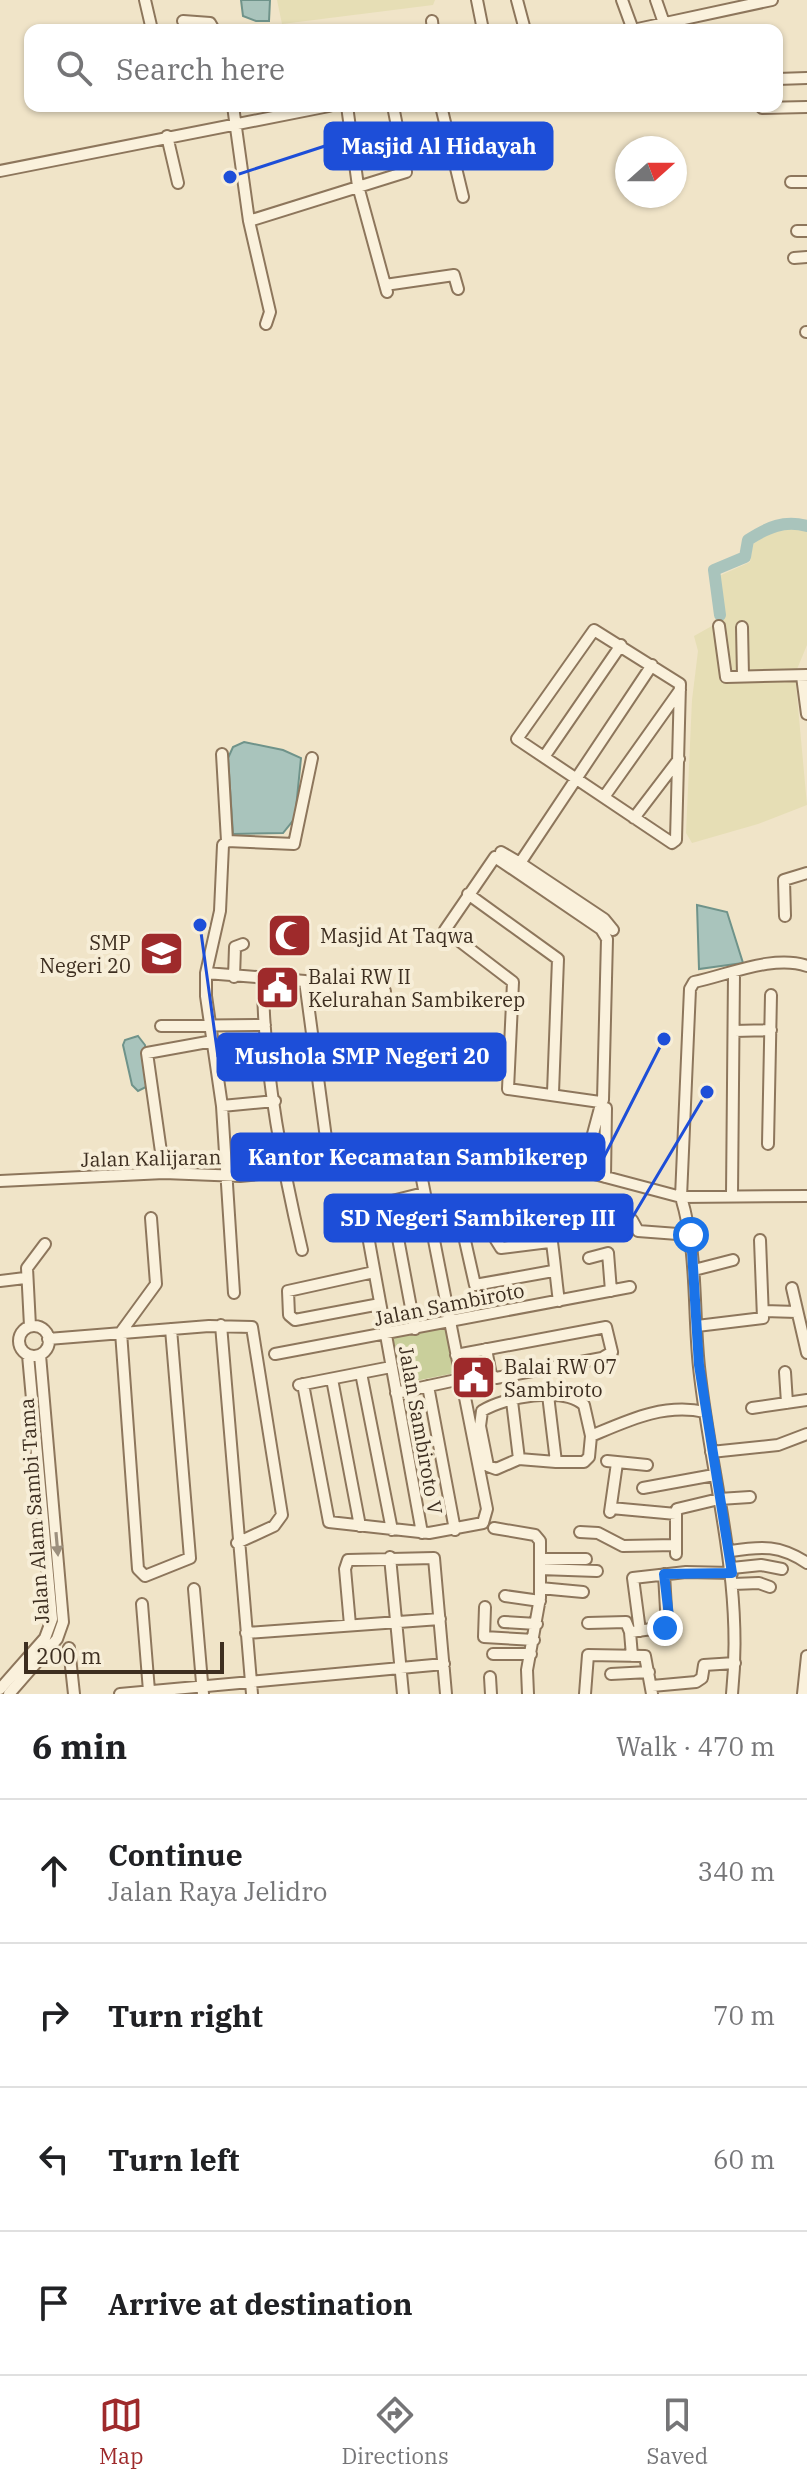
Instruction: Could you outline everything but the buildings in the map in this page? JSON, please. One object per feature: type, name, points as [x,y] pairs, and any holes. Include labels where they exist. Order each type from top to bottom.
[{"type":"street","points":[[145,0],[151,24]]},
{"type":"street","points":[[477,0],[482,24]]},
{"type":"street","points":[[517,0],[523,24]]},
{"type":"street","points":[[622,0],[631,24]]},
{"type":"street","points":[[656,0],[664,23]]},
{"type":"street","points":[[660,24],[772,0]]},
{"type":"street","points":[[183,21],[211,24]]},
{"type":"street","points":[[783,79],[807,78]]},
{"type":"street","points":[[783,108],[807,107]]},
{"type":"street","points":[[234,112],[249,221],[266,289],[270,318],[266,324]]},
{"type":"street","points":[[0,171],[298,112]]},
{"type":"street","points":[[348,112],[358,186],[386,288],[455,275],[458,289]]},
{"type":"street","points":[[249,221],[407,171],[394,112]]},
{"type":"street","points":[[442,112],[463,197]]},
{"type":"street","points":[[453,161],[486,154],[515,140],[519,132]]},
{"type":"street","points":[[167,136],[178,183]]},
{"type":"street","points":[[791,182],[807,182]]},
{"type":"street","points":[[794,258],[807,257]]},
{"type":"street","points":[[719,626],[723,673],[726,677],[804,675],[807,714]]},
{"type":"street","points":[[742,627],[743,676]]},
{"type":"street","points":[[592,630],[652,665],[677,681],[681,688],[675,841],[670,843],[517,739],[592,630]]},
{"type":"street","points":[[544,757],[621,645]]},
{"type":"street","points":[[520,863],[652,665]]},
{"type":"street","points":[[604,797],[681,688]]},
{"type":"street","points":[[222,754],[227,841],[223,845],[220,911],[206,973],[222,1106],[234,1293]]},
{"type":"street","points":[[227,841],[294,844],[312,758]]},
{"type":"street","points":[[634,818],[680,758]]},
{"type":"street","points":[[496,855],[520,863],[601,929],[607,939],[602,1105],[605,1177]]},
{"type":"street","points":[[496,855],[445,930],[513,982],[508,1089],[513,1092],[553,1093],[602,1105]]},
{"type":"street","points":[[496,855],[604,919],[613,930]]},
{"type":"street","points":[[785,916],[784,880],[807,873]]},
{"type":"street","points":[[468,894],[558,959],[553,1093]]},
{"type":"street","points":[[234,977],[235,947],[243,944]]},
{"type":"street","points":[[732,1694],[735,1663],[731,1551],[714,1475],[705,1412],[691,1235],[681,1197],[690,989],[694,982],[787,962],[807,966]]},
{"type":"street","points":[[206,973],[305,981],[330,1168]]},
{"type":"street","points":[[732,1195],[734,974]]},
{"type":"street","points":[[263,980],[265,1025],[289,1203],[302,1250]]},
{"type":"street","points":[[306,988],[385,991]]},
{"type":"street","points":[[768,1144],[771,995]]},
{"type":"street","points":[[161,1026],[265,1025]]},
{"type":"street","points":[[734,1031],[771,1030]]},
{"type":"street","points":[[164,1173],[147,1053],[213,1041]]},
{"type":"street","points":[[222,1106],[275,1101]]},
{"type":"street","points":[[583,1171],[602,1105]]},
{"type":"street","name":"Jalan Kalijaran","points":[[0,1181],[164,1173],[225,1175],[287,1172],[484,1153],[583,1171],[681,1197],[807,1196]]},
{"type":"street","points":[[391,1367],[300,1385],[327,1520],[422,1533],[482,1525],[487,1509],[418,1159]]},
{"type":"street","points":[[415,1329],[391,1201],[424,1193]]},
{"type":"street","name":"Jalan Sambiroto V","points":[[391,1201],[365,1208],[364,1217],[422,1533]]},
{"type":"street","points":[[427,1209],[491,1204],[545,1213],[550,1221],[549,1242],[559,1301]]},
{"type":"street","points":[[491,1204],[496,1240],[501,1248],[549,1242]]},
{"type":"street","points":[[457,1205],[473,1282],[479,1286],[553,1271]]},
{"type":"street","points":[[585,1234],[585,1218],[591,1215],[632,1220],[638,1231],[691,1235]]},
{"type":"street","points":[[151,1218],[156,1284],[121,1332],[140,1574],[150,1575],[189,1561],[171,1329]]},
{"type":"street","points":[[697,1326],[760,1321],[764,1311],[760,1240]]},
{"type":"street","points":[[30,1326],[25,1278],[30,1262],[45,1244]]},
{"type":"street","points":[[589,1258],[608,1253],[611,1291]]},
{"type":"street","points":[[694,1270],[733,1260]]},
{"type":"street","points":[[374,1272],[292,1289],[286,1295],[289,1315],[295,1320],[380,1304]]},
{"type":"street","points":[[0,1281],[25,1278]]},
{"type":"street","name":"Jalan Sambiroto","points":[[275,1354],[630,1287]]},
{"type":"street","points":[[792,1288],[807,1353]]},
{"type":"street","points":[[764,1311],[797,1312]]},
{"type":"street","points":[[48,1339],[44,1330],[30,1326],[22,1331],[19,1340],[34,1355],[48,1339],[221,1325],[242,1324],[254,1329],[281,1521],[237,1545]]},
{"type":"street","points":[[221,1325],[238,1559],[252,1694]]},
{"type":"street","points":[[456,1355],[486,1349],[606,1327],[612,1352],[602,1358],[494,1378],[486,1349]]},
{"type":"street","name":"Jalan Alam Sambi Tama","points":[[0,1689],[45,1638],[52,1619],[34,1355]]},
{"type":"street","name":"Jalan Alam Sambi Tama","points":[[8,1694],[57,1639],[63,1622],[34,1355]]},
{"type":"street","points":[[785,1372],[787,1403]]},
{"type":"street","points":[[361,1373],[392,1530]]},
{"type":"street","points":[[332,1379],[360,1526]]},
{"type":"street","points":[[396,1393],[461,1379]]},
{"type":"street","points":[[428,1386],[455,1530]]},
{"type":"street","points":[[548,1395],[556,1462]]},
{"type":"street","points":[[548,1395],[582,1402],[591,1436],[586,1461],[519,1459],[491,1469],[480,1426],[484,1409],[548,1395]]},
{"type":"street","points":[[752,1408],[807,1400]]},
{"type":"street","points":[[512,1401],[519,1459]]},
{"type":"street","points":[[591,1436],[660,1410],[687,1408],[705,1412]]},
{"type":"street","points":[[711,1452],[778,1445],[807,1434]]},
{"type":"street","points":[[647,1465],[612,1462],[610,1512],[676,1514]]},
{"type":"street","points":[[643,1488],[714,1475]]},
{"type":"street","points":[[580,1532],[598,1533],[623,1546],[676,1550],[677,1509],[719,1499],[750,1497]]},
{"type":"street","points":[[494,1528],[535,1535],[540,1539],[540,1601],[528,1694]]},
{"type":"street","points":[[731,1551],[768,1546],[784,1549],[807,1563]]},
{"type":"street","points":[[390,1557],[403,1694]]},
{"type":"street","points":[[350,1625],[346,1563],[351,1559],[431,1557],[436,1566],[446,1694]]},
{"type":"street","points":[[540,1564],[586,1559]]},
{"type":"street","points":[[540,1564],[597,1571]]},
{"type":"street","points":[[733,1575],[761,1565],[782,1569]]},
{"type":"street","points":[[635,1632],[670,1625],[664,1574]]},
{"type":"street","points":[[735,1663],[704,1665],[702,1678],[696,1682],[652,1690],[649,1672],[638,1656],[632,1580],[664,1574],[733,1575],[770,1587]]},
{"type":"street","points":[[540,1588],[583,1592]]},
{"type":"street","points":[[194,1589],[202,1690]]},
{"type":"street","points":[[505,1596],[540,1601]]},
{"type":"street","points":[[142,1604],[149,1691]]},
{"type":"street","points":[[485,1607],[484,1637],[534,1640]]},
{"type":"street","points":[[246,1633],[440,1619]]},
{"type":"street","points":[[504,1622],[537,1624]]},
{"type":"street","points":[[588,1623],[626,1622],[635,1632]]},
{"type":"street","points":[[69,1648],[74,1694]]},
{"type":"street","points":[[493,1654],[531,1654]]},
{"type":"street","points":[[585,1694],[586,1655],[638,1656]]},
{"type":"street","points":[[803,1694],[807,1656]]},
{"type":"street","points":[[120,1694],[202,1690],[251,1682],[444,1664]]},
{"type":"street","points":[[611,1674],[649,1672]]},
{"type":"street","points":[[490,1677],[491,1694]]},
{"type":"street","points":[[0,1689],[8,1694]]},
{"type":"shaded area","points":[[277,0],[435,0],[433,5],[282,24]]},
{"type":"shaded area","points":[[791,529],[807,531],[807,645],[795,674],[807,805],[758,824],[692,843],[686,833],[692,700],[698,651],[694,636],[719,622],[725,614],[719,576],[750,562],[753,544],[771,532]]},
{"type":"green space","points":[[450,1322],[460,1372],[400,1384],[390,1334]]},
{"type":"water","points":[[241,0],[270,0],[269,21],[256,21],[243,16]]},
{"type":"water","points":[[244,742],[283,750],[301,758],[295,818],[283,833],[233,834],[228,758],[233,747]]},
{"type":"water","points":[[697,905],[727,912],[743,963],[699,969]]},
{"type":"water","points":[[138,1036],[145,1045],[148,1086],[138,1091],[132,1085],[123,1045],[125,1040]]},
{"type":"waterway","points":[[720,615],[714,570],[745,557],[748,540],[762,531],[783,524],[807,526]]},
{"type":"place","name":"Masjid Al Hidayah","points":[[230,177]]},
{"type":"place","name":"Mushola SMP Negeri 20","points":[[200,925]]},
{"type":"place","name":"Masjid At Taqwa","points":[[289,935]]},
{"type":"place","name":"SMP Negeri 20","points":[[162,953]]},
{"type":"place","name":"Balai RW II Kelurahan Sambikerep","points":[[277,987]]},
{"type":"place","name":"Kantor Kecamatan Sambikerep","points":[[664,1039]]},
{"type":"place","name":"SD Negeri Sambikerep III","points":[[707,1092]]},
{"type":"place","name":"Balai RW 07 Sambiroto","points":[[473,1378]]},
{"type":"route","points":[[665,1628],[670,1625],[664,1574],[732,1573],[731,1551],[716,1485],[699,1365],[691,1235]]}]
